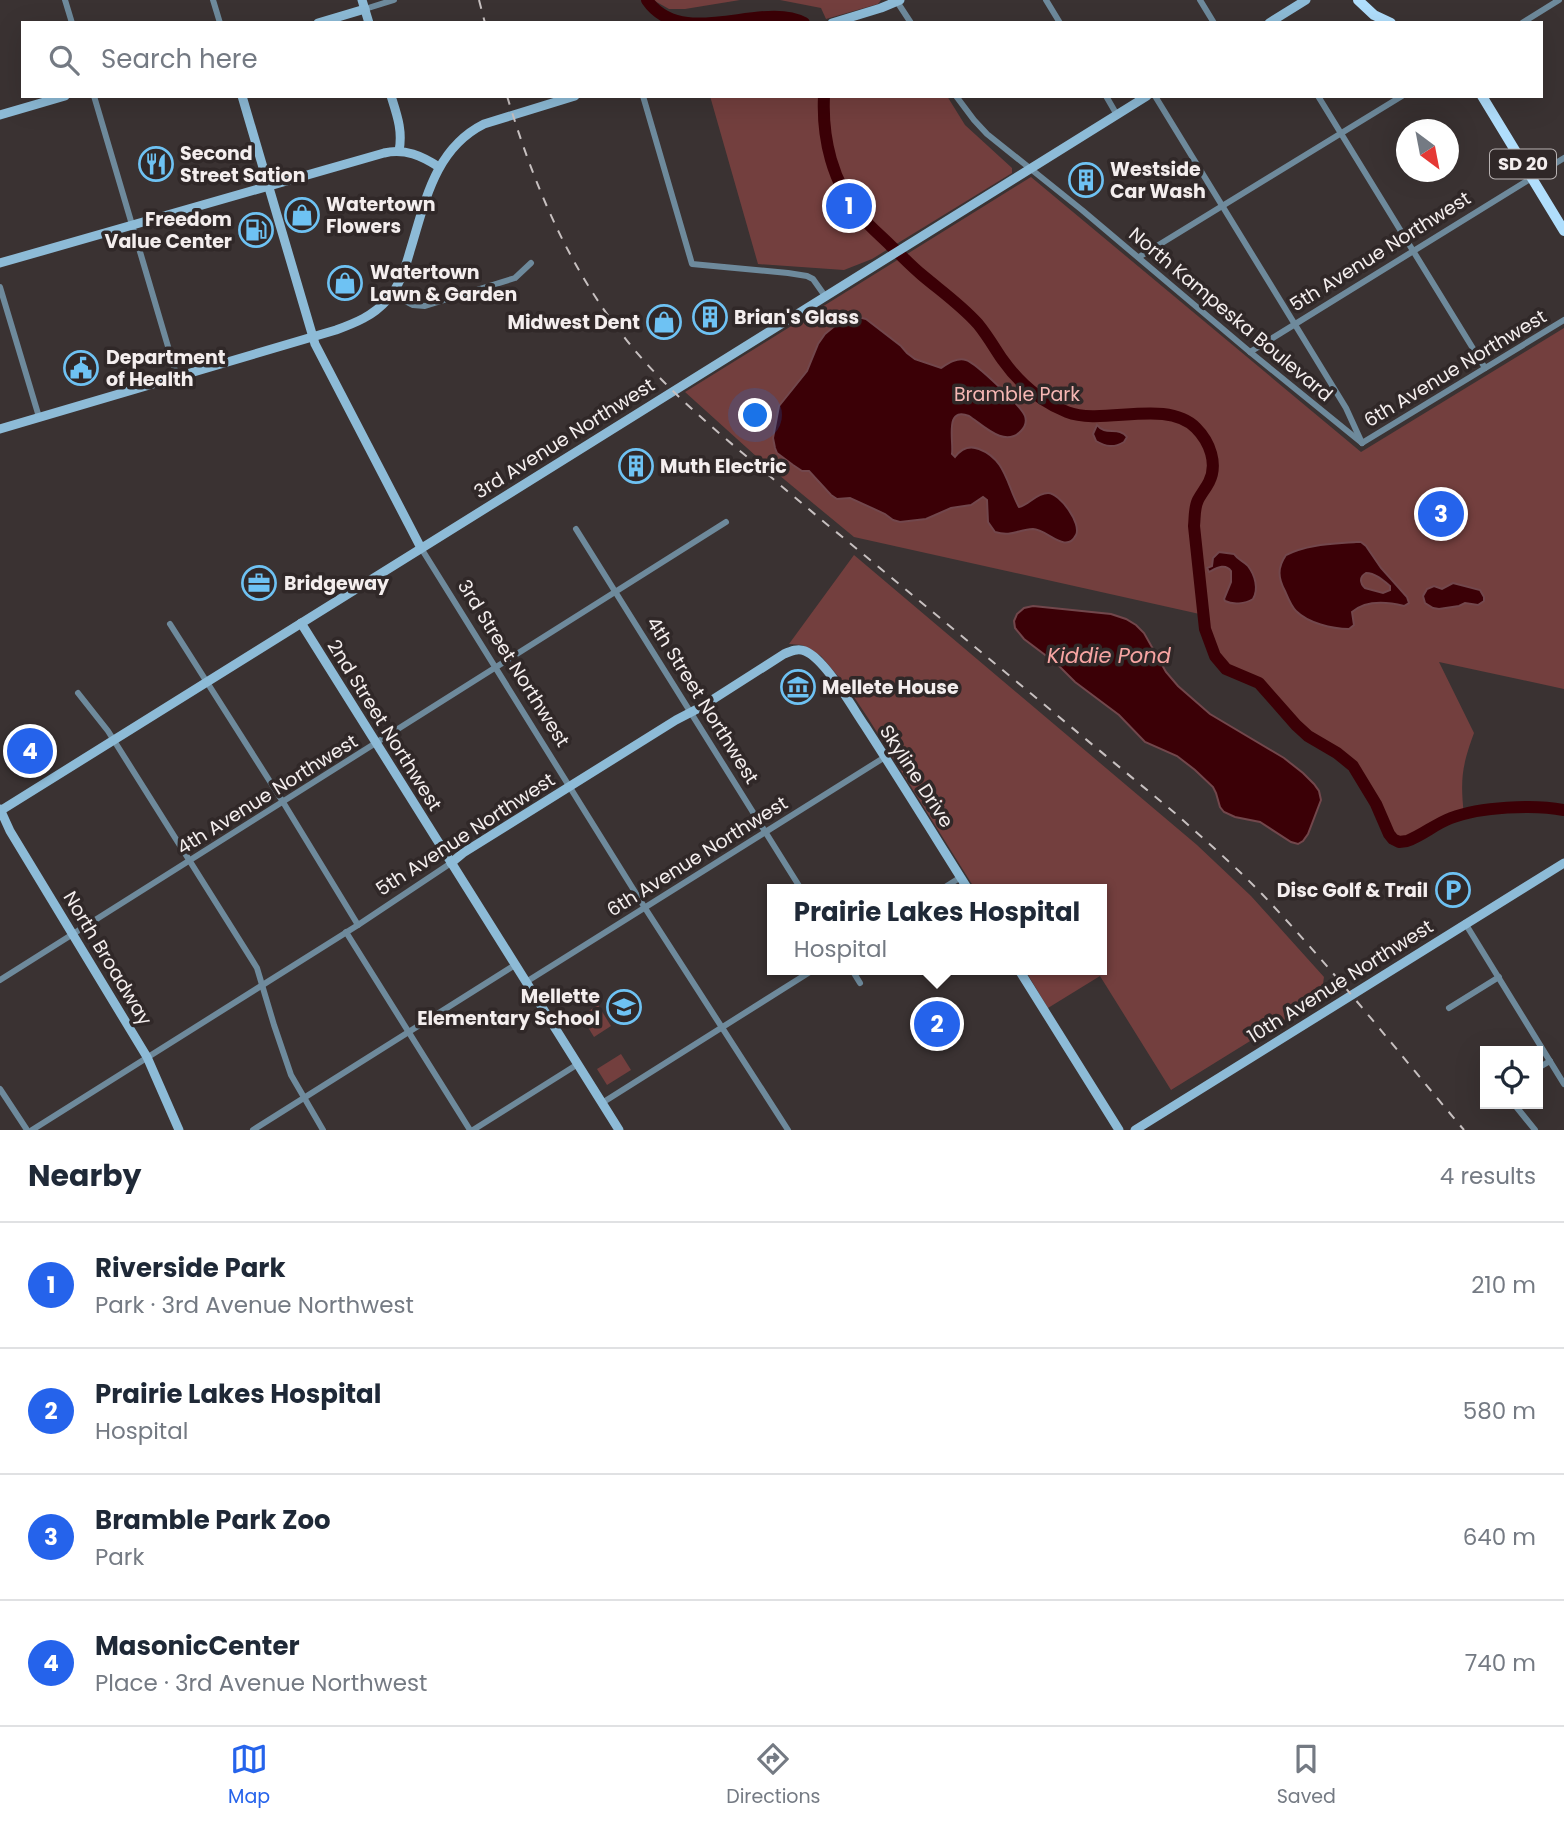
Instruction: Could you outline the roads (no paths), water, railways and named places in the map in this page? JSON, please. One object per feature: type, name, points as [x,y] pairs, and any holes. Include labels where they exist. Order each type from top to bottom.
[{"type":"main road","points":[[1358,0],[1374,15],[1387,21]]},
{"type":"main road","name":"SD 20","points":[[1483,98],[1564,231]]},
{"type":"street","points":[[65,0],[71,21]]},
{"type":"street","points":[[213,0],[219,21]]},
{"type":"street","points":[[323,21],[364,5],[394,0]]},
{"type":"street","points":[[839,21],[898,0],[910,21]]},
{"type":"street","points":[[1046,0],[1059,21]]},
{"type":"street","points":[[1200,0],[1213,21]]},
{"type":"street","points":[[1273,21],[1306,0]]},
{"type":"street","points":[[1525,21],[1559,0]]},
{"type":"street","points":[[0,115],[58,98]]},
{"type":"street","points":[[95,98],[177,377]]},
{"type":"street","name":"3rd Street Northwest","points":[[243,98],[313,337],[421,548],[645,908],[788,1130]]},
{"type":"street","points":[[392,98],[401,128],[399,151]]},
{"type":"street","points":[[0,429],[336,330],[366,317],[392,294],[408,261],[431,183],[455,144],[476,128],[492,121],[568,98]]},
{"type":"street","points":[[644,98],[692,264],[807,276],[813,279],[825,296]]},
{"type":"street","name":"North Kampeska Boulevard","points":[[958,98],[987,134],[1013,157],[1139,257],[1362,443]]},
{"type":"street","points":[[1106,98],[1117,115]]},
{"type":"street","name":"3rd Avenue Northwest","points":[[0,810],[1144,98]]},
{"type":"street","points":[[1156,98],[1346,408],[1362,443]]},
{"type":"street","points":[[1319,98],[1485,368]]},
{"type":"street","points":[[1139,257],[1399,98]]},
{"type":"street","points":[[0,264],[384,153],[399,151],[418,155],[439,167]]},
{"type":"street","name":"5th Avenue Northwest","points":[[1250,352],[1564,158]]},
{"type":"street","points":[[392,294],[413,305],[425,306],[516,278],[531,263]]},
{"type":"street","points":[[0,288],[39,417]]},
{"type":"street","name":"6th Avenue Northwest","points":[[1362,443],[1564,320]]},
{"type":"street","name":"4th Avenue Northwest","points":[[0,980],[726,522]]},
{"type":"street","name":"4th Street Northwest","points":[[576,529],[798,884]]},
{"type":"street","name":"2nd Street Northwest","points":[[301,623],[619,1130]]},
{"type":"street","points":[[170,624],[358,925]]},
{"type":"street","name":"5th Avenue Northwest","points":[[29,1130],[358,925],[463,853],[784,654],[795,650],[806,652]]},
{"type":"street","name":"Skyline Drive","points":[[806,652],[820,662],[833,679],[965,884]]},
{"type":"street","points":[[78,693],[114,740],[257,968],[292,1075],[323,1130]]},
{"type":"street","name":"6th Avenue Northwest","points":[[526,982],[885,757]]},
{"type":"street","name":"North Broadway","points":[[0,810],[10,831],[147,1057],[179,1130]]},
{"type":"street","name":"10th Avenue Northwest","points":[[1135,1130],[1564,863]]},
{"type":"street","points":[[950,884],[961,877]]},
{"type":"street","points":[[1465,923],[1564,1084]]},
{"type":"street","points":[[346,932],[472,1130],[578,1064]]},
{"type":"street","points":[[253,1130],[515,965]]},
{"type":"street","points":[[602,1103],[805,975]]},
{"type":"street","points":[[855,975],[860,983]]},
{"type":"street","points":[[1022,975],[1119,1130]]},
{"type":"street","points":[[1449,1009],[1499,976]]},
{"type":"street","points":[[1543,1065],[1550,1061]]},
{"type":"street","points":[[0,1089],[29,1130]]},
{"type":"street","points":[[1518,1109],[1535,1130]]},
{"type":"water","points":[[854,316],[866,319],[915,359],[941,368],[956,360],[966,360],[1008,395],[1025,416],[1021,431],[1015,436],[1001,436],[969,416],[961,414],[953,420],[952,454],[955,457],[972,447],[995,459],[1005,474],[1019,507],[1036,497],[1053,494],[1069,510],[1076,524],[1076,535],[1072,540],[1062,542],[1033,529],[1010,534],[995,532],[988,522],[987,500],[983,497],[971,505],[951,508],[926,519],[900,522],[893,520],[850,498],[837,499],[809,471],[802,471],[777,453],[773,438],[779,406],[807,371],[825,334],[843,319]]},
{"type":"water","points":[[1097,425],[1127,437],[1117,445],[1103,445],[1096,441],[1093,434]]},
{"type":"water","points":[[1361,542],[1407,597],[1409,603],[1404,606],[1384,603],[1364,605],[1352,612],[1354,625],[1349,629],[1321,624],[1296,611],[1280,577],[1281,564],[1286,555],[1311,547]],"holes":[[[1369,573],[1385,581],[1390,590],[1383,593],[1365,588],[1361,578]]]},
{"type":"water","points":[[1219,552],[1234,554],[1248,566],[1255,582],[1253,599],[1239,603],[1225,601],[1231,582],[1231,571],[1224,567],[1209,572],[1207,568],[1212,566],[1213,558]]},
{"type":"water","points":[[1453,583],[1480,590],[1484,601],[1478,605],[1465,603],[1439,609],[1425,603],[1423,596],[1427,589],[1434,586],[1442,589]]},
{"type":"water","name":"Kiddie Pond","points":[[1033,606],[1111,614],[1136,625],[1178,686],[1210,714],[1284,758],[1314,784],[1321,800],[1303,841],[1298,844],[1291,842],[1260,822],[1224,812],[1213,787],[1195,770],[1177,756],[1145,742],[1119,715],[1024,639],[1015,628],[1014,621],[1024,608]]},
{"type":"waterway","points":[[647,0],[662,15],[678,21]]},
{"type":"waterway","points":[[732,21],[767,17],[797,21]]},
{"type":"waterway","points":[[824,98],[827,144],[836,175],[851,203],[868,224],[910,264],[971,317],[1009,368],[1030,390],[1067,412],[1098,416],[1151,413],[1168,415],[1183,419],[1201,434],[1209,446],[1213,468],[1195,509],[1194,526],[1205,629],[1215,656],[1226,669],[1259,683],[1308,736],[1353,766],[1393,839],[1399,842],[1407,841],[1445,820],[1477,811],[1523,807],[1564,810]]},
{"type":"railway","points":[[479,0],[484,21]]},
{"type":"railway","points":[[508,98],[540,190],[568,249],[601,306],[646,363],[688,406],[733,445],[1176,814],[1231,863],[1314,951],[1464,1130]]},
{"type":"place","name":"Second Street Sation","points":[[156,164]]},
{"type":"place","name":"Westside Car Wash","points":[[1086,180]]},
{"type":"place","name":"Riverside Park","points":[[849,206]]},
{"type":"place","name":"Watertown Flowers","points":[[302,215]]},
{"type":"place","name":"Freedom Value Center","points":[[256,230]]},
{"type":"place","name":"Watertown Lawn & Garden","points":[[345,283]]},
{"type":"place","name":"Brian's Glass","points":[[710,317]]},
{"type":"place","name":"Midwest Dent","points":[[664,322]]},
{"type":"place","name":"Department of Health","points":[[81,368]]},
{"type":"place","name":"Muth Electric","points":[[636,466]]},
{"type":"place","name":"Bramble Park Zoo","points":[[1441,514]]},
{"type":"place","name":"Bridgeway","points":[[259,583]]},
{"type":"place","name":"Mellete House","points":[[798,687]]},
{"type":"place","name":"MasonicCenter","points":[[30,751]]},
{"type":"place","name":"Disc Golf & Trail","points":[[1453,890]]},
{"type":"place","name":"Mellette Elementary School","points":[[624,1007]]},
{"type":"place","name":"Prairie Lakes Hospital","points":[[937,1024]]},
{"type":"park label","name":"Bramble Park","points":[[1017,394]]}]
